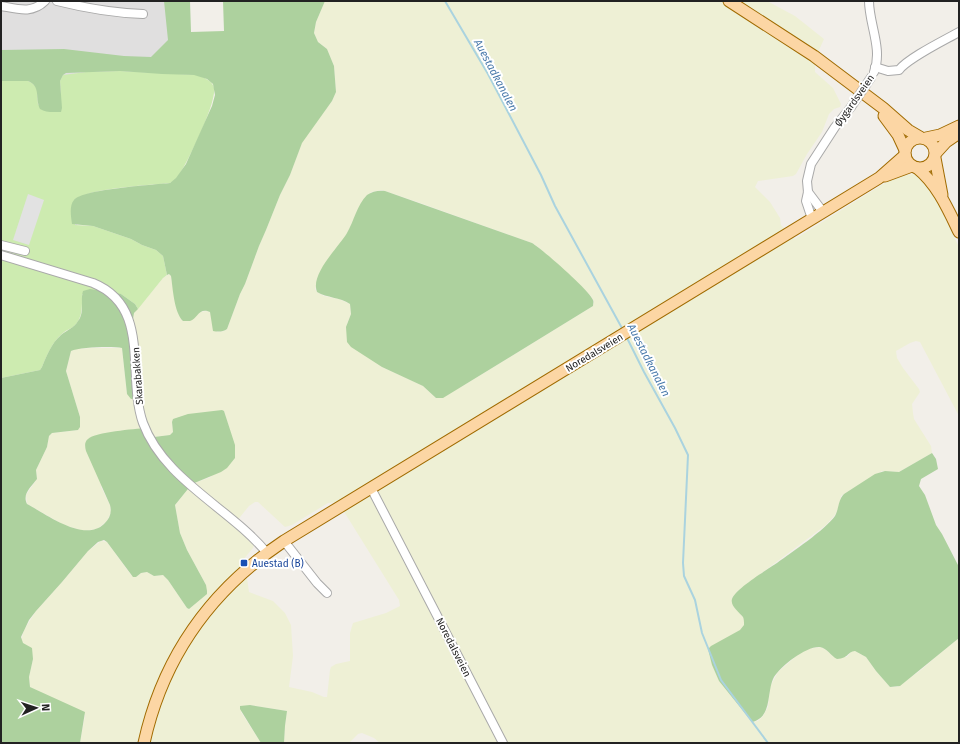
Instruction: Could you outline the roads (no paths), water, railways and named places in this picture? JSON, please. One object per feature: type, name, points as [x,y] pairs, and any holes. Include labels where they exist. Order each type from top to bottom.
[{"type":"main road","points":[[729,1],[814,56],[883,108],[908,130],[934,145],[943,199]]},
{"type":"main road","points":[[871,100],[894,129],[908,162],[928,178],[943,199],[959,232]]},
{"type":"main road","points":[[905,152],[908,144],[912,140],[940,135],[959,126]]},
{"type":"main road","points":[[915,167],[928,166],[946,142],[959,133]]},
{"type":"main road","name":"Noredalsveien","points":[[144,743],[162,686],[175,658],[191,632],[204,613],[231,583],[267,553],[370,488],[879,178],[905,152]]},
{"type":"main road","name":"Noredalsveien","points":[[879,178],[915,167]]},
{"type":"street","points":[[1,6],[27,10],[36,8],[45,1]]},
{"type":"street","points":[[57,1],[103,10],[143,14]]},
{"type":"street","name":"Øygardsveien","points":[[812,218],[806,201],[808,192],[807,181],[811,164],[872,76],[875,68],[876,46],[869,1]]},
{"type":"street","points":[[875,68],[888,71],[899,70],[916,57],[959,32]]},
{"type":"street","points":[[808,192],[824,212]]},
{"type":"street","points":[[1,245],[25,251]]},
{"type":"street","name":"Skarabakken","points":[[1,255],[93,283],[104,288],[116,297],[125,311],[131,328],[135,346],[137,398],[143,423],[151,440],[163,457],[179,474],[247,532],[267,553]]},
{"type":"street","name":"Noredalsveien","points":[[370,488],[503,743]]},
{"type":"street","points":[[284,541],[317,583],[327,593]]},
{"type":"waterway","name":"Auestadkanalen","points":[[445,1],[488,74],[541,175],[555,206],[623,330]]},
{"type":"waterway","name":"Auestadkanalen","points":[[626,336],[688,455],[683,563],[684,576],[695,600],[702,633],[721,680],[768,743]]},
{"type":"place","name":"Auestad (B)","points":[[244,563]]}]
